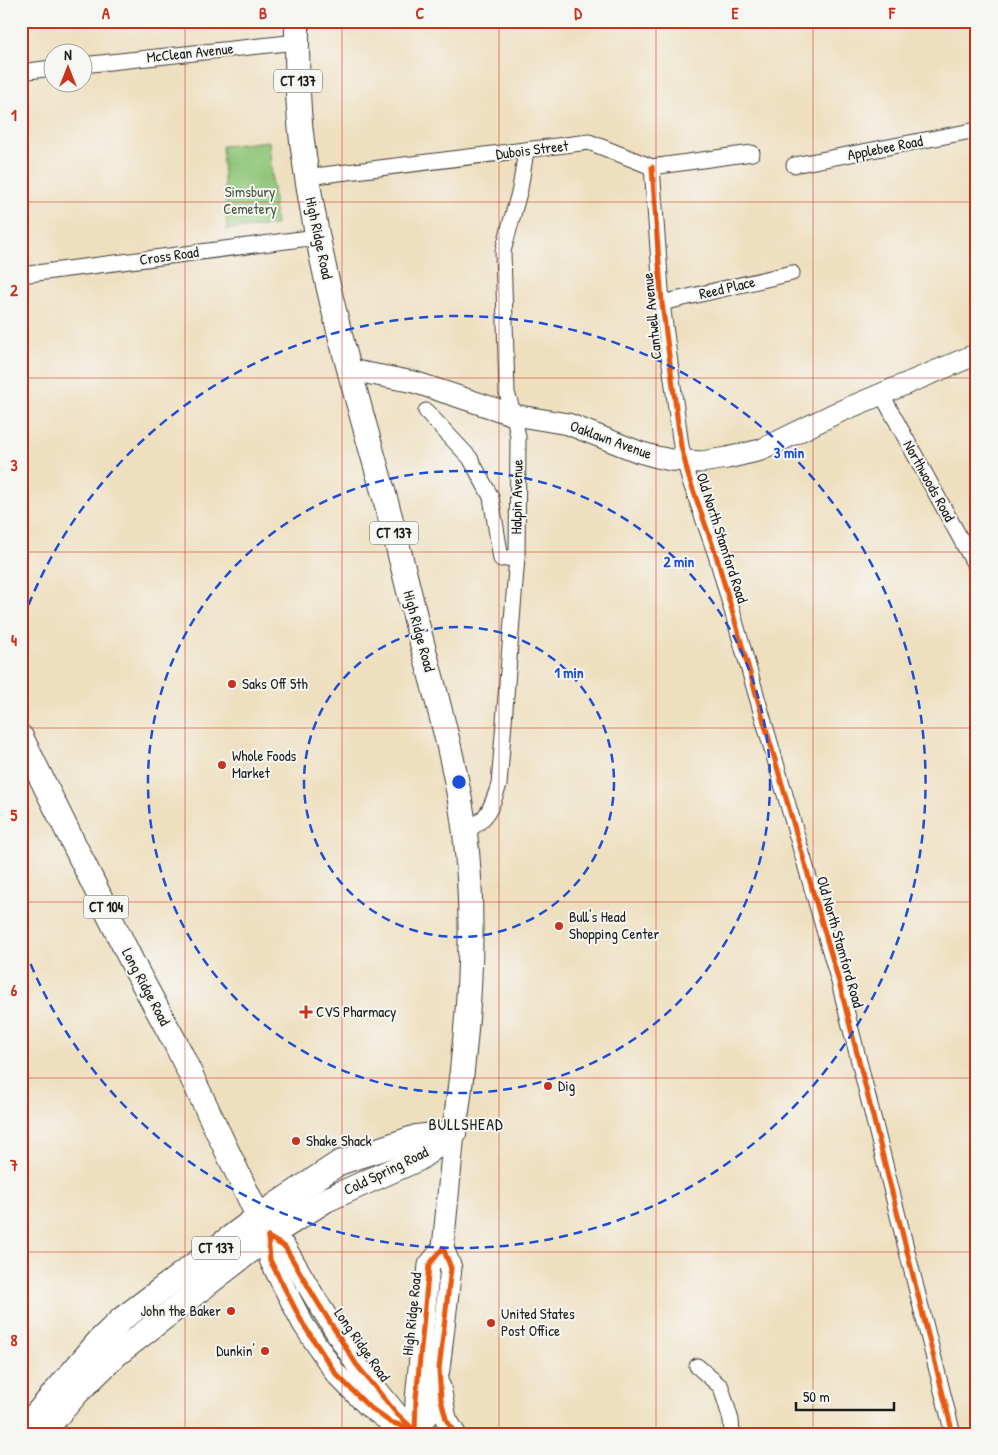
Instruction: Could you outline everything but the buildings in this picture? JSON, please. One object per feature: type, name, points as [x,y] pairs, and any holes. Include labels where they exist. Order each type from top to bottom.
[{"type":"main road","name":"High Ridge Road","points":[[297,32],[301,139],[317,237],[350,370],[437,695],[454,768],[465,832],[470,893],[468,992],[463,1060],[443,1248],[451,1268],[439,1369],[432,1410],[416,1433]]},
{"type":"main road","name":"Oaklawn Avenue","points":[[350,370],[414,382],[514,415],[568,424],[639,452],[670,460],[701,462],[761,450],[834,414],[977,354]]},
{"type":"main road","name":"Long Ridge Road","points":[[21,737],[137,972],[176,1044],[264,1226],[285,1247],[314,1298],[356,1364],[397,1414],[416,1433]]},
{"type":"main road","name":"Cold Spring Road","points":[[40,1434],[117,1354],[339,1163],[416,1137],[454,1133]]},
{"type":"main road","name":"Cold Spring Road","points":[[21,1432],[99,1341],[122,1319],[264,1226]]},
{"type":"main road","name":"High Ridge Road","points":[[416,1433],[416,1399],[429,1265],[443,1248]]},
{"type":"main road","name":"High Ridge Road","points":[[439,1369],[441,1399],[446,1419],[455,1434]]},
{"type":"street","name":"McClean Avenue","points":[[92,63],[297,32]]},
{"type":"street","points":[[21,72],[42,69]]},
{"type":"street","name":"Applebee Road","points":[[794,165],[977,130]]},
{"type":"street","name":"Dubois Street","points":[[307,177],[589,142],[652,167],[752,153]]},
{"type":"street","name":"Halpin Avenue","points":[[465,832],[482,821],[488,812],[499,785],[517,558],[518,436],[507,393],[503,251],[520,189],[526,151]]},
{"type":"street","name":"Cantwell Avenue","points":[[652,167],[662,303],[681,446],[685,461]]},
{"type":"street","name":"Cross Road","points":[[21,275],[317,237]]},
{"type":"street","name":"Reed Place","points":[[662,303],[792,273]]},
{"type":"street","name":"Northwoods Road","points":[[881,394],[977,569]]},
{"type":"street","points":[[426,411],[470,458],[491,497],[501,559],[517,558]]},
{"type":"street","name":"Old North Stamford Road","points":[[685,461],[689,478],[716,555],[839,982],[953,1434]]},
{"type":"street","points":[[698,1366],[722,1387],[731,1420],[732,1434]]},
{"type":"green space","name":"Simsbury Cemetery","points":[[269,141],[276,225],[227,230],[222,146]]},
{"type":"cycle path","points":[[652,167],[662,303],[681,446],[689,478],[716,555],[839,982],[953,1434]]},
{"type":"cycle path","points":[[268,1237],[270,1260],[303,1324],[336,1374],[368,1406],[390,1422],[415,1430]]},
{"type":"cycle path","points":[[268,1237],[285,1247],[356,1364],[397,1414],[411,1427]]},
{"type":"cycle path","points":[[443,1248],[451,1268],[439,1369],[441,1399],[446,1419],[455,1434]]},
{"type":"cycle path","points":[[415,1434],[416,1399],[429,1265],[443,1248]]},
{"type":"place","name":"Saks Off 5th","points":[[232,684]]},
{"type":"place","name":"Whole Foods Market","points":[[222,765]]},
{"type":"place","name":"Bull's Head Shopping Center","points":[[559,926]]},
{"type":"place","name":"CVS Pharmacy","points":[[306,1012]]},
{"type":"place","name":"Dig","points":[[548,1086]]},
{"type":"place","name":"Shake Shack","points":[[296,1141]]},
{"type":"place","name":"John the Baker","points":[[231,1311]]},
{"type":"place","name":"United States Post Office","points":[[491,1323]]},
{"type":"place","name":"Dunkin'","points":[[265,1351]]},
{"type":"district","name":"BULLSHEAD","points":[[466,1124]]}]
